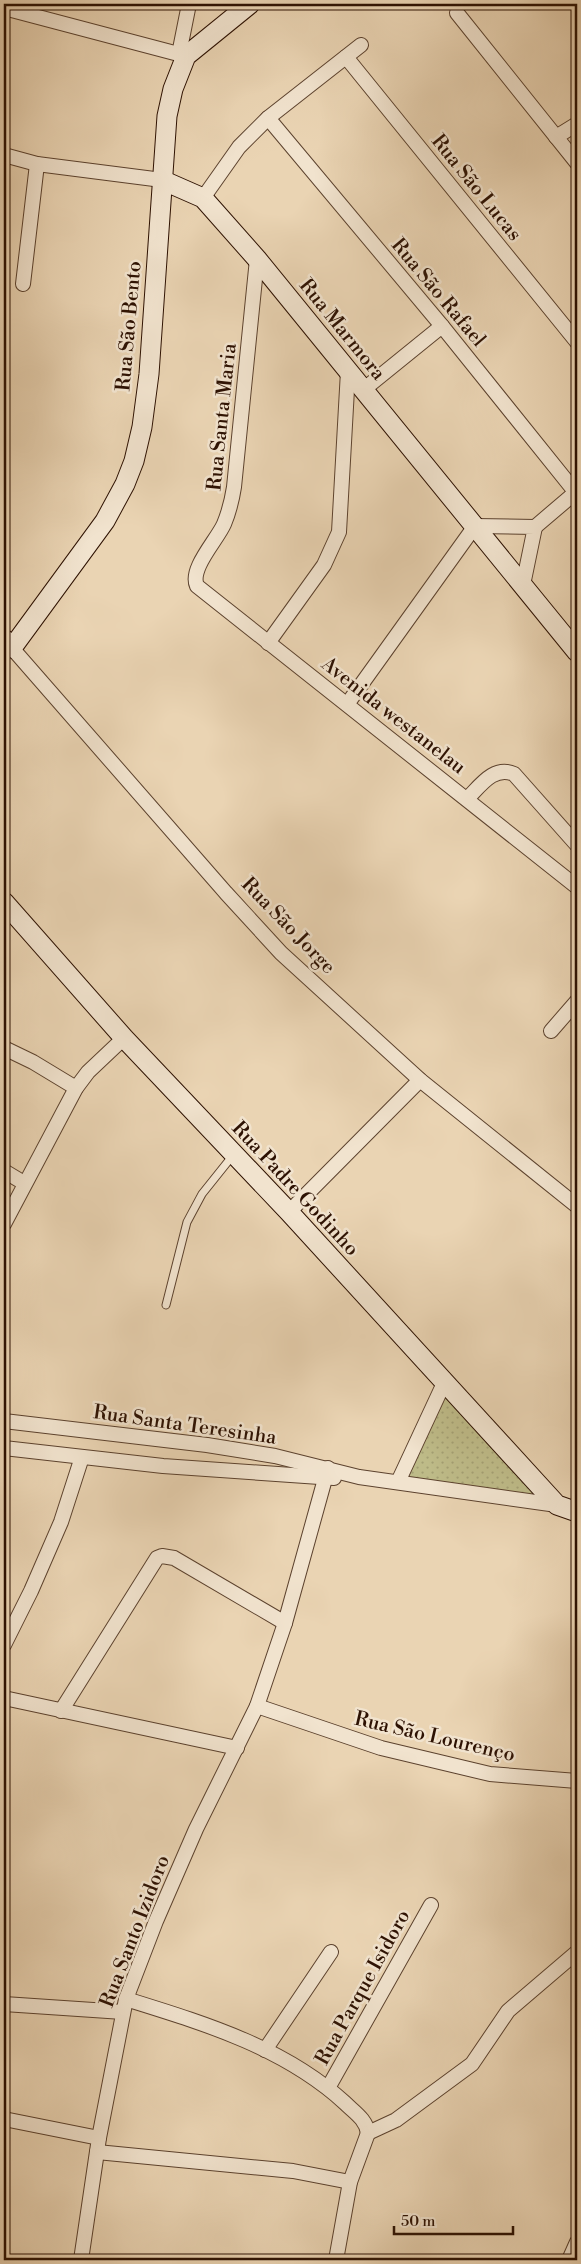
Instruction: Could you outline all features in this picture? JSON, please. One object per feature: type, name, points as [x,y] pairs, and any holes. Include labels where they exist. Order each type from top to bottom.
[{"type":"street","name":"Rua São Bento","points":[[8,643],[105,521],[125,484],[134,461],[142,428],[149,374],[167,116],[182,55],[189,4]]},
{"type":"street","name":"Rua São Bento","points":[[182,55],[250,4]]},
{"type":"street","points":[[4,8],[182,55]]},
{"type":"street","points":[[457,13],[577,164]]},
{"type":"street","points":[[204,198],[239,148],[268,118],[361,45]]},
{"type":"street","name":"Rua São Lucas","points":[[346,57],[577,342]]},
{"type":"street","name":"Rua São Rafael","points":[[268,118],[442,326],[576,493]]},
{"type":"street","points":[[556,137],[577,124]]},
{"type":"street","points":[[4,155],[37,164],[162,180]]},
{"type":"street","points":[[23,284],[37,164]]},
{"type":"street","name":"Rua Marmora","points":[[162,180],[204,198],[257,259],[577,652]]},
{"type":"street","name":"Rua Santa Maria","points":[[196,571],[223,526],[230,507],[238,448],[257,259]]},
{"type":"street","points":[[363,390],[442,326]]},
{"type":"street","points":[[268,643],[324,565],[338,532],[348,372]]},
{"type":"street","points":[[523,585],[536,527],[576,493]]},
{"type":"street","points":[[348,703],[475,526],[536,527]]},
{"type":"street","name":"Avenida westanelau","points":[[196,571],[195,582],[197,586],[268,643],[348,703],[577,887]]},
{"type":"street","name":"Rua São Jorge","points":[[8,643],[226,893],[281,953],[420,1080],[577,1204]]},
{"type":"street","points":[[467,799],[493,774],[508,771],[514,774],[577,845]]},
{"type":"street","name":"Rua Padre Godinho","points":[[4,902],[124,1038],[289,1212],[557,1505]]},
{"type":"street","points":[[551,1031],[577,1001]]},
{"type":"street","points":[[4,1224],[24,1183],[76,1088],[88,1072],[124,1038]]},
{"type":"street","points":[[4,1048],[33,1062],[76,1088]]},
{"type":"street","points":[[289,1212],[420,1080]]},
{"type":"street","points":[[4,1171],[24,1183]]},
{"type":"street","points":[[398,1482],[444,1383]]},
{"type":"street","name":"Rua Santa Teresinha","points":[[4,1421],[207,1445],[327,1473]]},
{"type":"street","name":"Rua Santa Teresinha","points":[[4,1448],[82,1457],[327,1473],[557,1505]]},
{"type":"street","points":[[4,1645],[61,1522],[82,1457]]},
{"type":"street","name":"Rua Santo Izidoro","points":[[81,2260],[96,2152],[124,2005],[156,1921],[185,1854],[257,1706],[285,1623],[327,1473]]},
{"type":"street","points":[[557,1505],[577,1512]]},
{"type":"street","points":[[61,1711],[156,1558],[162,1556],[174,1558],[285,1623]]},
{"type":"street","points":[[4,1698],[237,1748]]},
{"type":"street","name":"Rua São Lourenço","points":[[257,1706],[381,1748],[490,1774],[577,1782]]},
{"type":"street","name":"Rua Parque Isidoro","points":[[328,2088],[431,1905]]},
{"type":"street","points":[[265,2050],[331,1952]]},
{"type":"street","points":[[336,2260],[350,2182],[368,2133],[396,2120],[472,2064],[508,2011],[577,1952]]},
{"type":"street","name":"Rua Parque Isidoro","points":[[4,2004],[124,2005],[214,2027],[265,2050],[328,2088],[363,2120],[368,2133]]},
{"type":"street","points":[[4,2119],[99,2138]]},
{"type":"street","points":[[96,2152],[294,2171],[350,2182]]},
{"type":"street","points":[[569,2260],[577,2242]]},
{"type":"lane","points":[[166,1305],[186,1222],[202,1194],[234,1154]]},
{"type":"shaded area","points":[[446,1392],[541,1497],[407,1479]]}]
